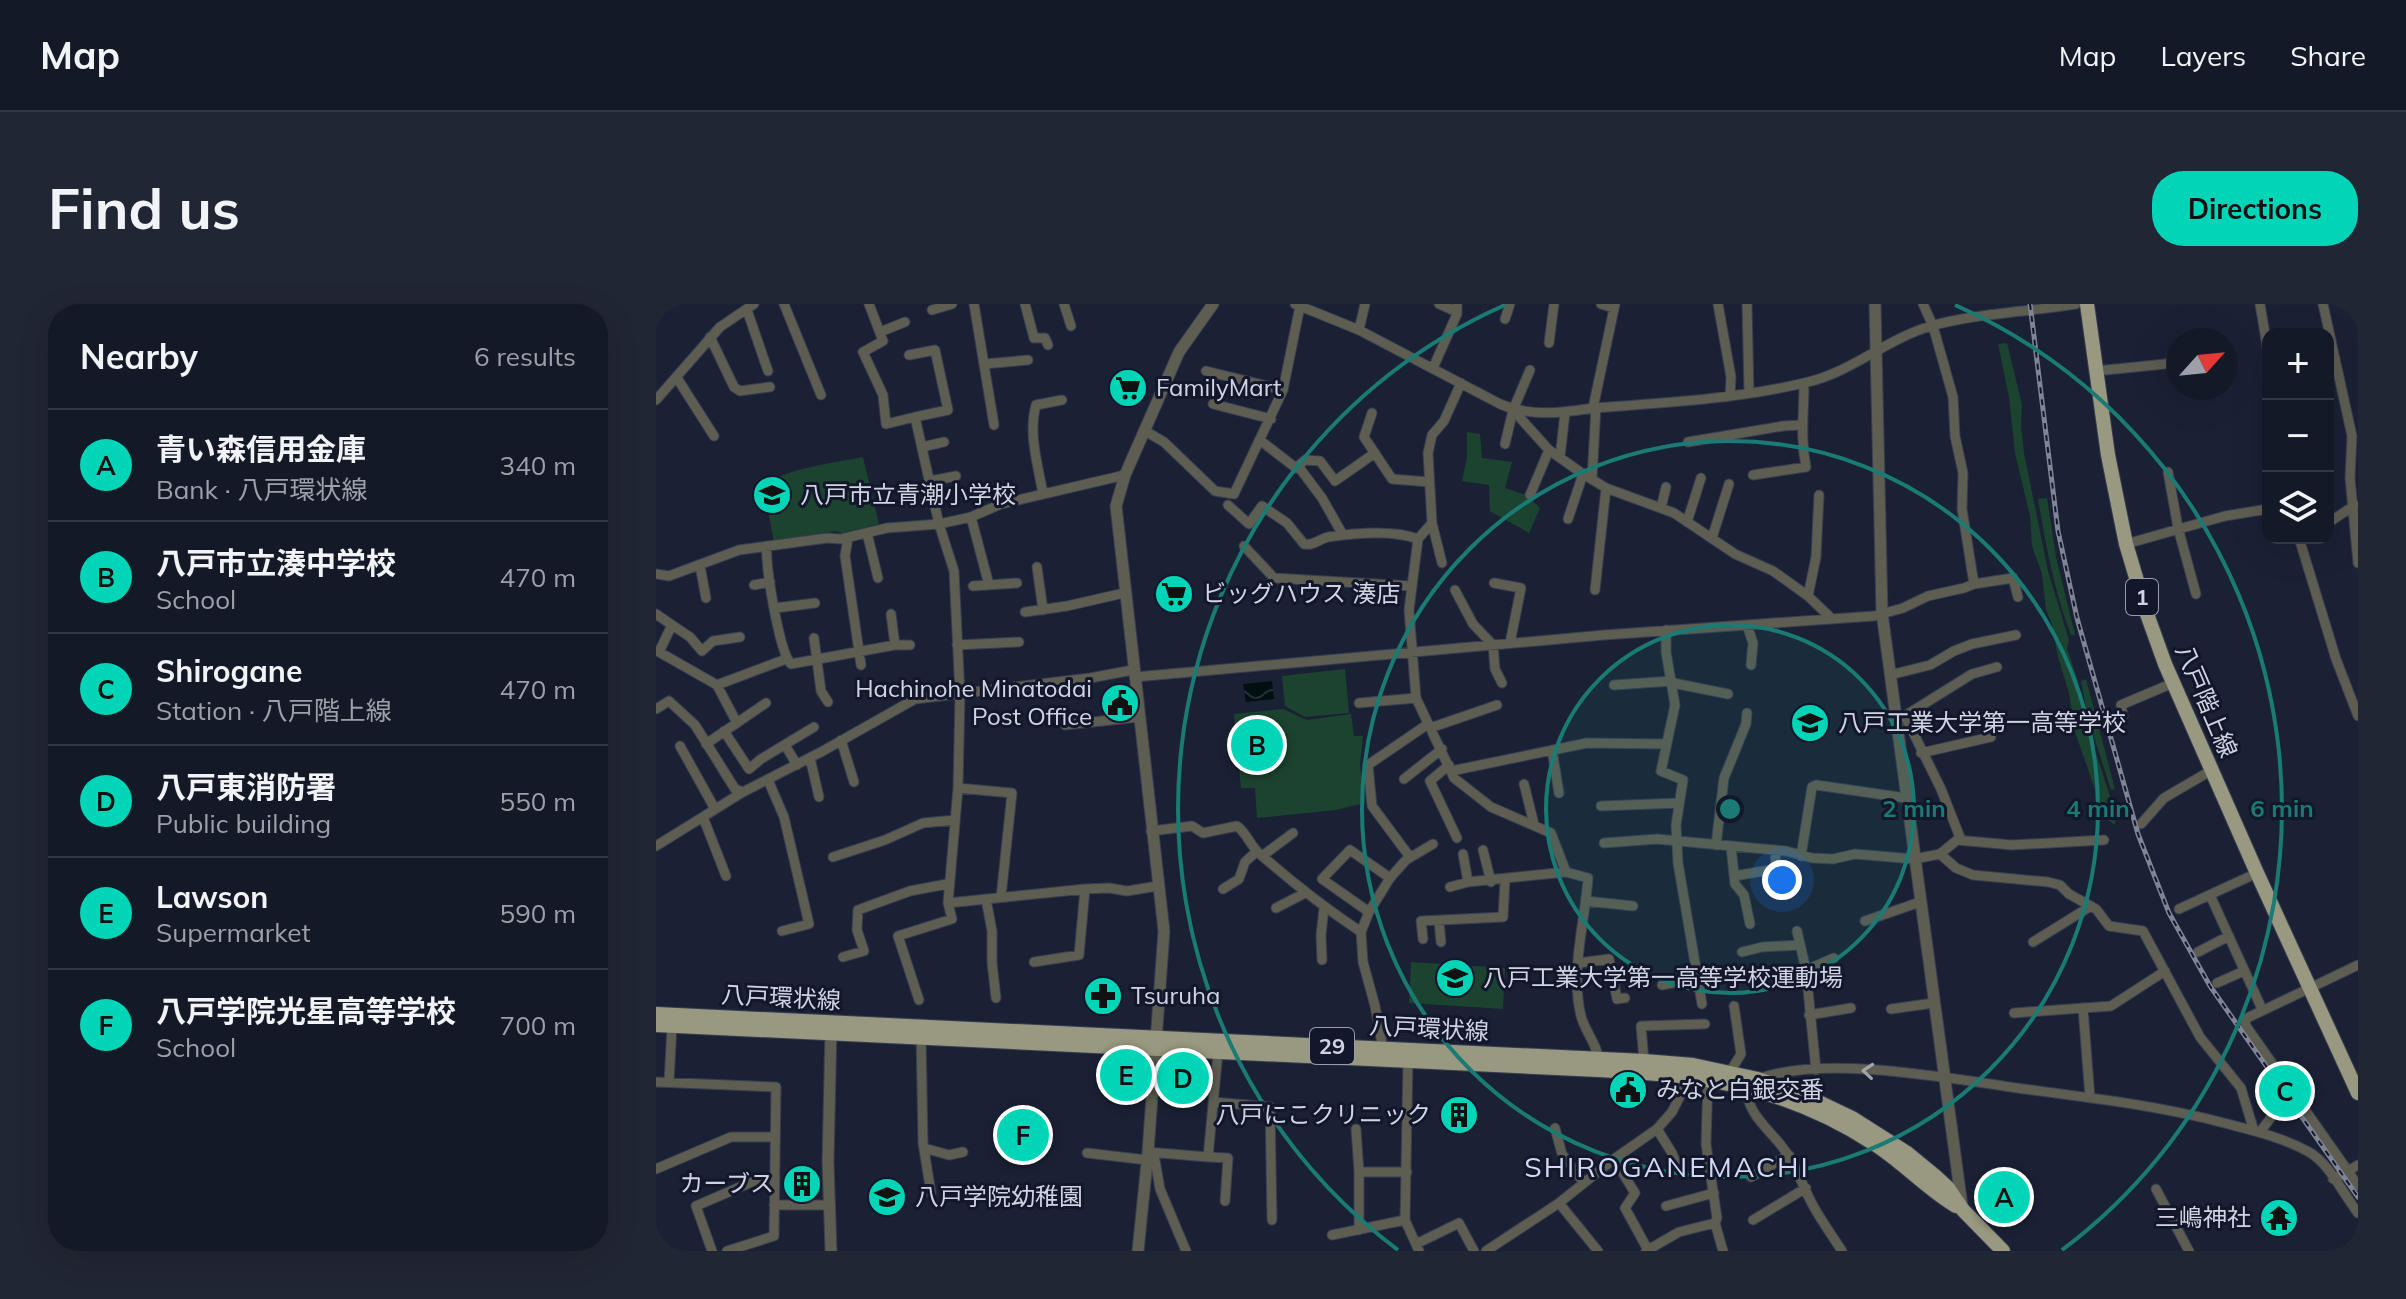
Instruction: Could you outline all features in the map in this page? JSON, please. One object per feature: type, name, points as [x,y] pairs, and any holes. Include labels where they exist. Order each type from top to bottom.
[{"type":"main road","name":"八戸階上線","points":[[2087,304],[2108,455],[2126,544],[2147,614],[2173,683],[2257,873],[2309,987],[2352,1064],[2358,1093]]},
{"type":"main road","name":"八戸環状線","points":[[656,1014],[831,1028]]},
{"type":"main road","name":"八戸環状線","points":[[656,1025],[831,1028],[1156,1043],[1383,1049],[1599,1064],[1690,1076],[1730,1072],[1843,1125],[1895,1158],[1963,1210]]},
{"type":"main road","name":"八戸環状線","points":[[1156,1043],[1218,1052],[1408,1061],[1599,1064],[1644,1061],[1806,1096],[1852,1118],[1907,1153],[1948,1188],[1963,1210],[2003,1251]]},
{"type":"street","points":[[784,304],[821,395]]},
{"type":"street","points":[[869,304],[883,341],[863,352],[883,395],[886,424],[948,410],[935,350],[909,355]]},
{"type":"street","points":[[932,310],[952,304]]},
{"type":"street","points":[[974,304],[994,425]]},
{"type":"street","points":[[1025,304],[1034,338],[1045,338],[1048,345]]},
{"type":"street","points":[[1064,304],[1071,326]]},
{"type":"street","points":[[1138,1251],[1164,931],[1116,506],[1125,475],[1179,352],[1213,304]]},
{"type":"street","points":[[1359,330],[1365,304]]},
{"type":"street","points":[[1433,368],[1457,308],[1439,304]]},
{"type":"street","points":[[1505,319],[1510,304]]},
{"type":"street","points":[[1549,343],[1554,304]]},
{"type":"street","points":[[1568,519],[1587,477],[1595,407],[1615,306],[1601,304]]},
{"type":"street","points":[[1718,304],[1731,377],[1730,395]]},
{"type":"street","points":[[1747,304],[1749,392]]},
{"type":"street","points":[[1875,304],[1882,613],[1890,675],[1901,718],[1906,798],[1963,1210]]},
{"type":"street","points":[[1923,304],[1933,326],[1953,397],[1956,446],[1963,473],[1962,509],[1974,584]]},
{"type":"street","points":[[1513,410],[1565,413],[1595,407],[1730,395],[1804,383],[1838,374],[1894,342],[1933,326],[2087,304]]},
{"type":"street","points":[[2260,304],[2264,328]]},
{"type":"street","points":[[2323,304],[2352,436],[2350,478],[2356,505],[2358,563]]},
{"type":"street","points":[[1145,431],[1164,442],[1215,491],[1234,494],[1283,390],[1298,305],[1359,330],[1513,410],[1549,450],[1587,477],[1606,488],[1661,508],[1735,554],[1773,571],[1808,596],[1832,619]]},
{"type":"street","points":[[656,400],[720,327],[750,307],[768,371]]},
{"type":"street","points":[[880,332],[905,322]]},
{"type":"street","points":[[710,337],[734,387],[740,391],[770,387]]},
{"type":"street","points":[[984,364],[1028,360]]},
{"type":"street","points":[[2096,371],[2166,364]]},
{"type":"street","points":[[1505,444],[1513,410],[1530,370]]},
{"type":"street","points":[[1206,371],[1283,390]]},
{"type":"street","points":[[677,378],[714,436]]},
{"type":"street","points":[[1442,563],[1432,523],[1428,453],[1432,435],[1444,421],[1461,383]]},
{"type":"street","points":[[1753,475],[1806,467],[1801,425],[1804,383]]},
{"type":"street","points":[[1043,494],[1032,430],[1034,411],[1036,405],[1062,400]]},
{"type":"street","points":[[1213,404],[1271,419]]},
{"type":"street","points":[[1372,413],[1364,437],[1392,479],[1429,482]]},
{"type":"street","points":[[1560,457],[1565,413]]},
{"type":"street","points":[[915,417],[939,524],[954,571],[960,694],[958,788],[947,884],[952,919],[898,936],[919,1000]]},
{"type":"street","points":[[1688,442],[1801,425]]},
{"type":"street","points":[[1261,441],[1296,468],[1305,460],[1320,461],[1335,481],[1375,453]]},
{"type":"street","points":[[922,447],[944,442]]},
{"type":"street","points":[[1530,495],[1549,450]]},
{"type":"street","points":[[1298,466],[1322,498],[1343,535]]},
{"type":"street","points":[[2168,472],[2178,528],[2196,594]]},
{"type":"street","points":[[656,574],[669,576],[739,550],[848,538],[887,528],[939,524],[971,517],[1001,504],[1125,475]]},
{"type":"street","points":[[930,481],[956,476]]},
{"type":"street","points":[[1687,522],[1701,478]]},
{"type":"street","points":[[1712,538],[1729,484]]},
{"type":"street","points":[[1661,508],[1666,487]]},
{"type":"street","points":[[1595,590],[1606,488]]},
{"type":"street","points":[[1808,596],[1816,557],[1819,495]]},
{"type":"street","points":[[1228,505],[1249,524],[1262,506],[1287,523],[1304,544],[1359,533],[1418,539]]},
{"type":"street","points":[[2334,519],[2356,505]]},
{"type":"street","points":[[2126,544],[2225,516],[2262,510]]},
{"type":"street","points":[[971,517],[989,585]]},
{"type":"street","points":[[1432,523],[1418,539],[1411,586],[1409,610],[1416,698],[1454,778],[1491,807],[1551,833],[1566,872]]},
{"type":"street","points":[[867,533],[878,578]]},
{"type":"street","points":[[848,538],[845,556],[861,665]]},
{"type":"street","points":[[2302,544],[2336,659],[2358,716]]},
{"type":"street","points":[[767,546],[775,608],[786,659],[791,664],[910,645]]},
{"type":"street","points":[[1244,546],[1274,578],[1411,586]]},
{"type":"street","points":[[700,566],[706,598]]},
{"type":"street","points":[[1037,567],[1043,610]]},
{"type":"street","points":[[656,846],[743,792],[915,699],[1049,681],[1832,619],[1882,613],[1903,608],[1928,596],[2013,578],[2018,597]]},
{"type":"street","points":[[754,585],[770,582]]},
{"type":"street","points":[[973,586],[1017,583]]},
{"type":"street","points":[[1494,583],[1521,588],[1510,643]]},
{"type":"street","points":[[1455,590],[1473,624],[1493,645],[1495,669],[1502,683]]},
{"type":"street","points":[[1025,612],[1124,593]]},
{"type":"street","points":[[775,608],[815,603]]},
{"type":"street","points":[[656,614],[690,637],[702,651],[713,641],[740,637]]},
{"type":"street","points":[[891,614],[895,645]]},
{"type":"street","points":[[672,625],[659,652],[717,685],[737,723]]},
{"type":"street","points":[[1747,625],[1753,643],[1751,665]]},
{"type":"street","points":[[1666,630],[1666,652],[1675,705],[1661,771],[1683,780],[1676,842],[1702,1004]]},
{"type":"street","points":[[1890,675],[1930,665],[1972,644],[2016,635]]},
{"type":"street","points":[[814,638],[821,691],[828,702]]},
{"type":"street","points":[[957,645],[1019,642]]},
{"type":"street","points":[[717,685],[786,659]]},
{"type":"street","points":[[1901,718],[1972,674],[1997,667]]},
{"type":"street","points":[[1614,685],[1672,682],[1728,694]]},
{"type":"street","points":[[2123,716],[2121,705],[2173,683]]},
{"type":"street","points":[[1359,703],[1416,698]]},
{"type":"street","points":[[656,709],[669,701],[695,725],[735,789],[743,792]]},
{"type":"street","points":[[706,744],[766,703]]},
{"type":"street","points":[[1410,857],[1372,806],[1368,765],[1429,726],[1497,705]]},
{"type":"street","points":[[1716,845],[1724,778],[1746,724],[1747,713]]},
{"type":"street","points":[[1065,725],[1139,717]]},
{"type":"street","points":[[1901,718],[1941,789],[1961,840]]},
{"type":"street","points":[[724,731],[749,769],[814,727]]},
{"type":"street","points":[[1921,753],[1991,737]]},
{"type":"street","points":[[841,740],[854,782]]},
{"type":"street","points":[[1457,838],[1430,781],[1450,768],[1587,743],[1667,744]]},
{"type":"street","points":[[785,745],[797,765]]},
{"type":"street","points":[[680,746],[715,809]]},
{"type":"street","points":[[1404,779],[1442,749]]},
{"type":"street","points":[[1552,750],[1559,793]]},
{"type":"street","points":[[810,758],[819,797]]},
{"type":"street","points":[[2141,824],[2164,798],[2212,770]]},
{"type":"street","points":[[768,780],[784,817],[809,924],[782,931]]},
{"type":"street","points":[[1524,784],[1534,824]]},
{"type":"street","points":[[1801,856],[1812,787],[1822,785],[1906,798]]},
{"type":"street","points":[[958,788],[1012,793],[1001,897]]},
{"type":"street","points":[[1601,806],[1679,803]]},
{"type":"street","points":[[703,817],[726,876]]},
{"type":"street","points":[[833,857],[885,840],[923,823],[955,820]]},
{"type":"street","points":[[1151,831],[1192,826],[1203,833],[1237,826],[1249,844],[1305,893],[1361,932]]},
{"type":"street","points":[[1223,889],[1239,879],[1245,862],[1293,833]]},
{"type":"street","points":[[1604,843],[1651,838],[1833,859],[1855,854],[1914,859],[1940,854],[1957,840],[2012,845],[2104,840]]},
{"type":"street","points":[[1383,1049],[1363,962],[1361,932],[1369,912],[1390,878],[1410,857],[1433,844]]},
{"type":"street","points":[[1731,847],[1735,884],[1744,895],[1750,924]]},
{"type":"street","points":[[1369,912],[1322,879],[1350,850],[1390,878]]},
{"type":"street","points":[[1483,850],[1491,882]]},
{"type":"street","points":[[1734,876],[1776,869],[1775,850]]},
{"type":"street","points":[[1463,854],[1468,882]]},
{"type":"street","points":[[1940,854],[1956,868],[1973,875],[2054,883],[2091,906],[2109,926],[2143,931],[2200,1037],[2241,1088],[2257,1132]]},
{"type":"street","points":[[1450,887],[1468,882],[1566,872],[1588,878],[1577,981],[1581,1016],[1599,1064]]},
{"type":"street","points":[[2179,909],[2257,873]]},
{"type":"street","points":[[1423,939],[1421,921],[1503,917],[1505,880]]},
{"type":"street","points":[[843,957],[864,951],[857,930],[858,910],[910,891],[947,884]]},
{"type":"street","points":[[948,903],[1085,889],[1127,891],[1158,886]]},
{"type":"street","points":[[1034,962],[1079,955],[1085,889]]},
{"type":"street","points":[[1276,908],[1305,893]]},
{"type":"street","points":[[2210,895],[2262,1009]]},
{"type":"street","points":[[986,899],[992,931],[996,998]]},
{"type":"street","points":[[1586,901],[1633,906]]},
{"type":"street","points":[[1865,921],[1920,902]]},
{"type":"street","points":[[2033,942],[2091,906]]},
{"type":"street","points":[[1322,960],[1324,908]]},
{"type":"street","points":[[1439,922],[1441,942]]},
{"type":"street","points":[[1797,931],[1806,970],[1816,1070]]},
{"type":"street","points":[[2198,952],[2229,936]]},
{"type":"street","points":[[1742,952],[1762,947],[1800,945]]},
{"type":"street","points":[[1806,970],[1834,958]]},
{"type":"street","points":[[1578,963],[1609,959],[1617,999],[1625,998]]},
{"type":"street","points":[[2358,965],[2247,1016],[2246,1026],[2358,1186]]},
{"type":"street","points":[[2014,1013],[2111,1006],[2165,971]]},
{"type":"street","points":[[2217,983],[2244,971]]},
{"type":"street","points":[[1662,985],[1698,978]]},
{"type":"street","points":[[1891,1009],[1934,1003]]},
{"type":"street","points":[[1730,1072],[1741,1054],[1734,1006]]},
{"type":"street","points":[[1809,1015],[1851,1008]]},
{"type":"street","points":[[2083,1008],[2090,1098]]},
{"type":"street","points":[[1644,1061],[1641,1026],[1705,1024]]},
{"type":"street","points":[[669,1082],[672,1026]]},
{"type":"street","points":[[831,1028],[831,1251]]},
{"type":"street","points":[[921,1032],[924,1148],[931,1193]]},
{"type":"street","points":[[1208,1157],[1218,1052]]},
{"type":"street","points":[[1408,1061],[1405,1220],[1418,1248],[1459,1223],[1474,1251]]},
{"type":"street","points":[[1842,1251],[1814,1208],[1789,1155],[1765,1129],[1746,1097],[1753,1083],[1771,1074],[1857,1070],[1945,1078],[2172,1109],[2257,1132],[2311,1153],[2358,1213]]},
{"type":"street","points":[[1709,1073],[1706,1144],[1717,1218],[1715,1223],[1723,1251]]},
{"type":"street","points":[[1486,1251],[1501,1247],[1657,1129],[1672,1112],[1690,1076]]},
{"type":"street","points":[[656,1082],[776,1087],[774,1236],[754,1247],[727,1251]]},
{"type":"street","points":[[1214,1102],[1270,1107],[1272,1220]]},
{"type":"street","points":[[2257,1132],[2282,1103]]},
{"type":"street","points":[[1555,1128],[1562,1154],[1584,1183]]},
{"type":"street","points":[[1356,1129],[1359,1230]]},
{"type":"street","points":[[1657,1129],[1679,1170]]},
{"type":"street","points":[[656,1169],[731,1137],[775,1137]]},
{"type":"street","points":[[924,1148],[949,1155],[963,1152]]},
{"type":"street","points":[[1087,1153],[1228,1158],[1225,1201]]},
{"type":"street","points":[[1751,1177],[1789,1155]]},
{"type":"street","points":[[1148,1156],[1155,1160],[1160,1189],[1186,1251]]},
{"type":"street","points":[[1935,1176],[1946,1175],[1953,1168],[1956,1157]]},
{"type":"street","points":[[1614,1159],[1635,1193],[1625,1208],[1647,1250],[1679,1232],[1715,1223]]},
{"type":"street","points":[[2333,1179],[2358,1165]]},
{"type":"street","points":[[1359,1172],[1407,1172]]},
{"type":"street","points":[[712,1251],[696,1206],[761,1178],[775,1178]]},
{"type":"street","points":[[1753,1220],[1806,1188]]},
{"type":"street","points":[[2156,1189],[2189,1251]]},
{"type":"street","points":[[1666,1206],[1714,1193]]},
{"type":"street","points":[[1559,1203],[1598,1251]]},
{"type":"street","points":[[774,1205],[829,1205]]},
{"type":"street","points":[[1332,1235],[1405,1220]]},
{"type":"street","points":[[2350,1251],[2358,1245]]},
{"type":"green space","points":[[2007,343],[2022,405],[2024,453],[2048,571],[2069,640],[2067,649],[2078,681],[2087,725],[2115,812],[2115,825],[2105,818],[2075,732],[2069,693],[2046,610],[2042,574],[2032,546],[2030,516],[2015,453],[2009,397],[1998,344]]},
{"type":"green space","points":[[1467,432],[1480,434],[1482,458],[1512,462],[1505,488],[1526,495],[1540,508],[1529,533],[1490,511],[1489,485],[1462,481],[1467,457]]},
{"type":"green space","points":[[863,457],[879,524],[845,534],[835,531],[774,541],[763,487],[796,471]]},
{"type":"green space","points":[[2047,498],[2056,557],[2075,635],[2071,635],[2065,618],[2047,551],[2038,499]]},
{"type":"green space","points":[[1345,669],[1349,713],[1305,717],[1285,706],[1282,676]]},
{"type":"green space","points":[[2086,679],[2115,789],[2111,790],[2088,718],[2081,681]]},
{"type":"green space","points":[[1283,709],[1307,720],[1351,714],[1354,736],[1363,736],[1360,765],[1365,803],[1335,810],[1257,818],[1255,788],[1241,788],[1234,714]]},
{"type":"green space","name":"八戸工業大学第一高等学校運動場","points":[[1411,962],[1505,968],[1503,1009],[1409,1003]]},
{"type":"water","points":[[1272,681],[1274,699],[1246,702],[1243,684]]},
{"type":"railway","points":[[2030,304],[2058,531],[2077,618],[2138,834],[2169,913],[2210,986],[2358,1197]]},
{"type":"place","name":"FamilyMart","points":[[1128,388]]},
{"type":"place","name":"八戸市立青潮小学校","points":[[772,495]]},
{"type":"place","name":"ビッグハウス 湊店","points":[[1174,594]]},
{"type":"place","name":"Hachinohe Minatodai Post Office","points":[[1120,703]]},
{"type":"place","name":"八戸工業大学第一高等学校","points":[[1810,723]]},
{"type":"place","name":"八戸市立湊中学校","points":[[1257,745]]},
{"type":"place","name":"八戸工業大学第一高等学校運動場","points":[[1455,978]]},
{"type":"place","name":"Tsuruha","points":[[1103,996]]},
{"type":"place","name":"Lawson","points":[[1126,1075]]},
{"type":"place","name":"八戸東消防署","points":[[1183,1078]]},
{"type":"place","name":"みなと白銀交番","points":[[1628,1090]]},
{"type":"place","name":"Shirogane","points":[[2285,1091]]},
{"type":"place","name":"八戸にこクリニック","points":[[1459,1115]]},
{"type":"place","name":"八戸学院光星高等学校","points":[[1023,1135]]},
{"type":"place","name":"カーブス","points":[[802,1184]]},
{"type":"place","name":"八戸学院幼稚園","points":[[887,1197]]},
{"type":"place","name":"青い森信用金庫","points":[[2004,1197]]},
{"type":"place","name":"三嶋神社","points":[[2279,1218]]},
{"type":"district","name":"SHIROGANEMACHI","points":[[1667,1167]]}]
